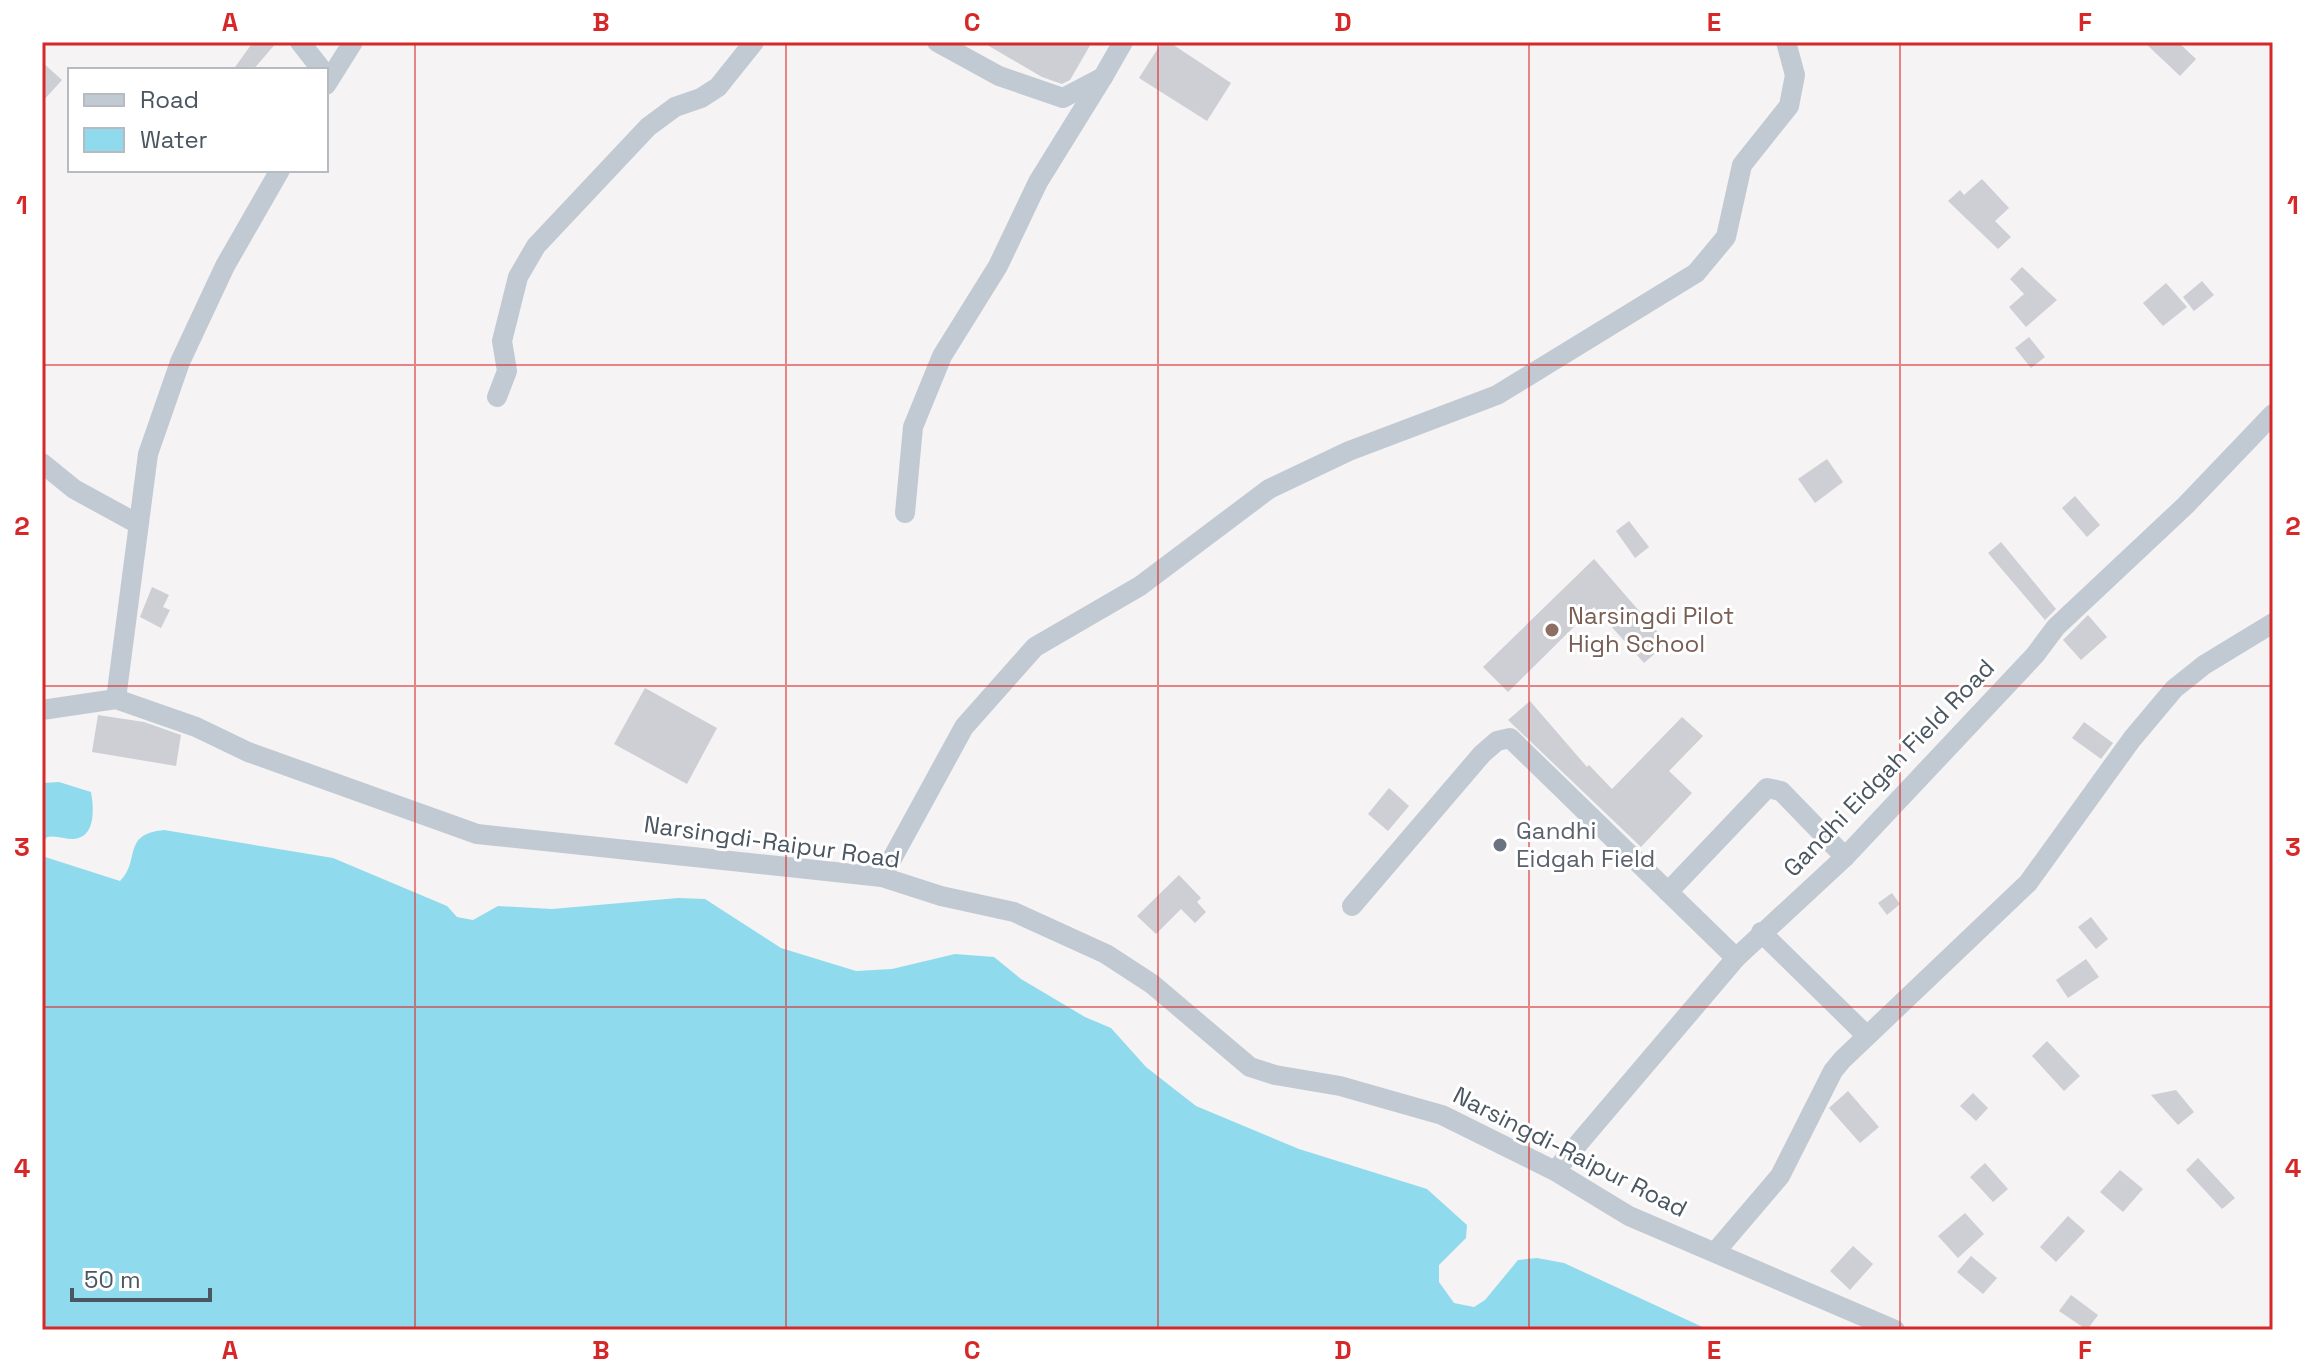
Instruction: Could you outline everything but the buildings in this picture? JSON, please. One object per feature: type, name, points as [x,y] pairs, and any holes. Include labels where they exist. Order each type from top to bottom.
[{"type":"street","points":[[300,42],[319,68]]},
{"type":"street","points":[[328,75],[353,42]]},
{"type":"street","points":[[497,397],[507,371],[502,341],[518,277],[536,246],[573,202],[648,127],[675,107],[701,98],[718,87],[754,42]]},
{"type":"street","points":[[937,42],[999,76],[1063,98],[1103,77]]},
{"type":"street","points":[[905,513],[913,427],[942,356],[998,266],[1038,182],[1123,42]]},
{"type":"street","points":[[882,877],[964,727],[1035,647],[1140,586],[1269,489],[1349,451],[1497,395],[1696,273],[1726,237],[1742,165],[1789,106],[1795,75],[1786,42]]},
{"type":"street","points":[[116,699],[148,454],[180,362],[225,266],[279,172]]},
{"type":"street","name":"Gandhi Eidgah Field Road","points":[[1555,1171],[1736,958],[1845,857],[2035,655],[2056,627],[2186,505],[2273,414]]},
{"type":"street","points":[[42,463],[74,489],[138,524]]},
{"type":"street","points":[[1716,1251],[1780,1176],[1833,1071],[1866,1035],[2028,883],[2132,739],[2174,689],[2204,665],[2273,623]]},
{"type":"street","name":"Narsingdi-Raipur Road","points":[[42,710],[116,699],[196,727],[248,752],[477,834],[882,877],[941,896],[1014,912],[1106,954],[1152,984],[1250,1067],[1275,1075],[1340,1086],[1442,1115],[1555,1171],[1629,1216],[1895,1330]]},
{"type":"street","points":[[1352,906],[1482,754],[1504,738],[1515,740],[1736,958]]},
{"type":"street","points":[[1668,892],[1767,788],[1781,791],[1845,857]]},
{"type":"street","points":[[1761,932],[1866,1035]]},
{"type":"water","points":[[59,782],[91,792],[92,821],[90,828],[80,837],[47,837],[42,845],[42,783]]},
{"type":"water","points":[[164,830],[333,858],[447,906],[457,917],[473,920],[498,906],[552,909],[678,898],[705,899],[781,948],[856,971],[892,969],[955,954],[994,957],[1021,979],[1085,1017],[1111,1028],[1146,1067],[1196,1106],[1299,1149],[1427,1189],[1467,1225],[1466,1238],[1439,1265],[1439,1282],[1454,1303],[1474,1307],[1485,1300],[1518,1260],[1537,1258],[1564,1263],[1709,1330],[42,1330],[42,856],[120,881],[142,837]]},
{"type":"place","name":"Narsingdi Pilot High School","points":[[1552,630]]},
{"type":"place","name":"Gandhi Eidgah Field","points":[[1500,845]]}]
